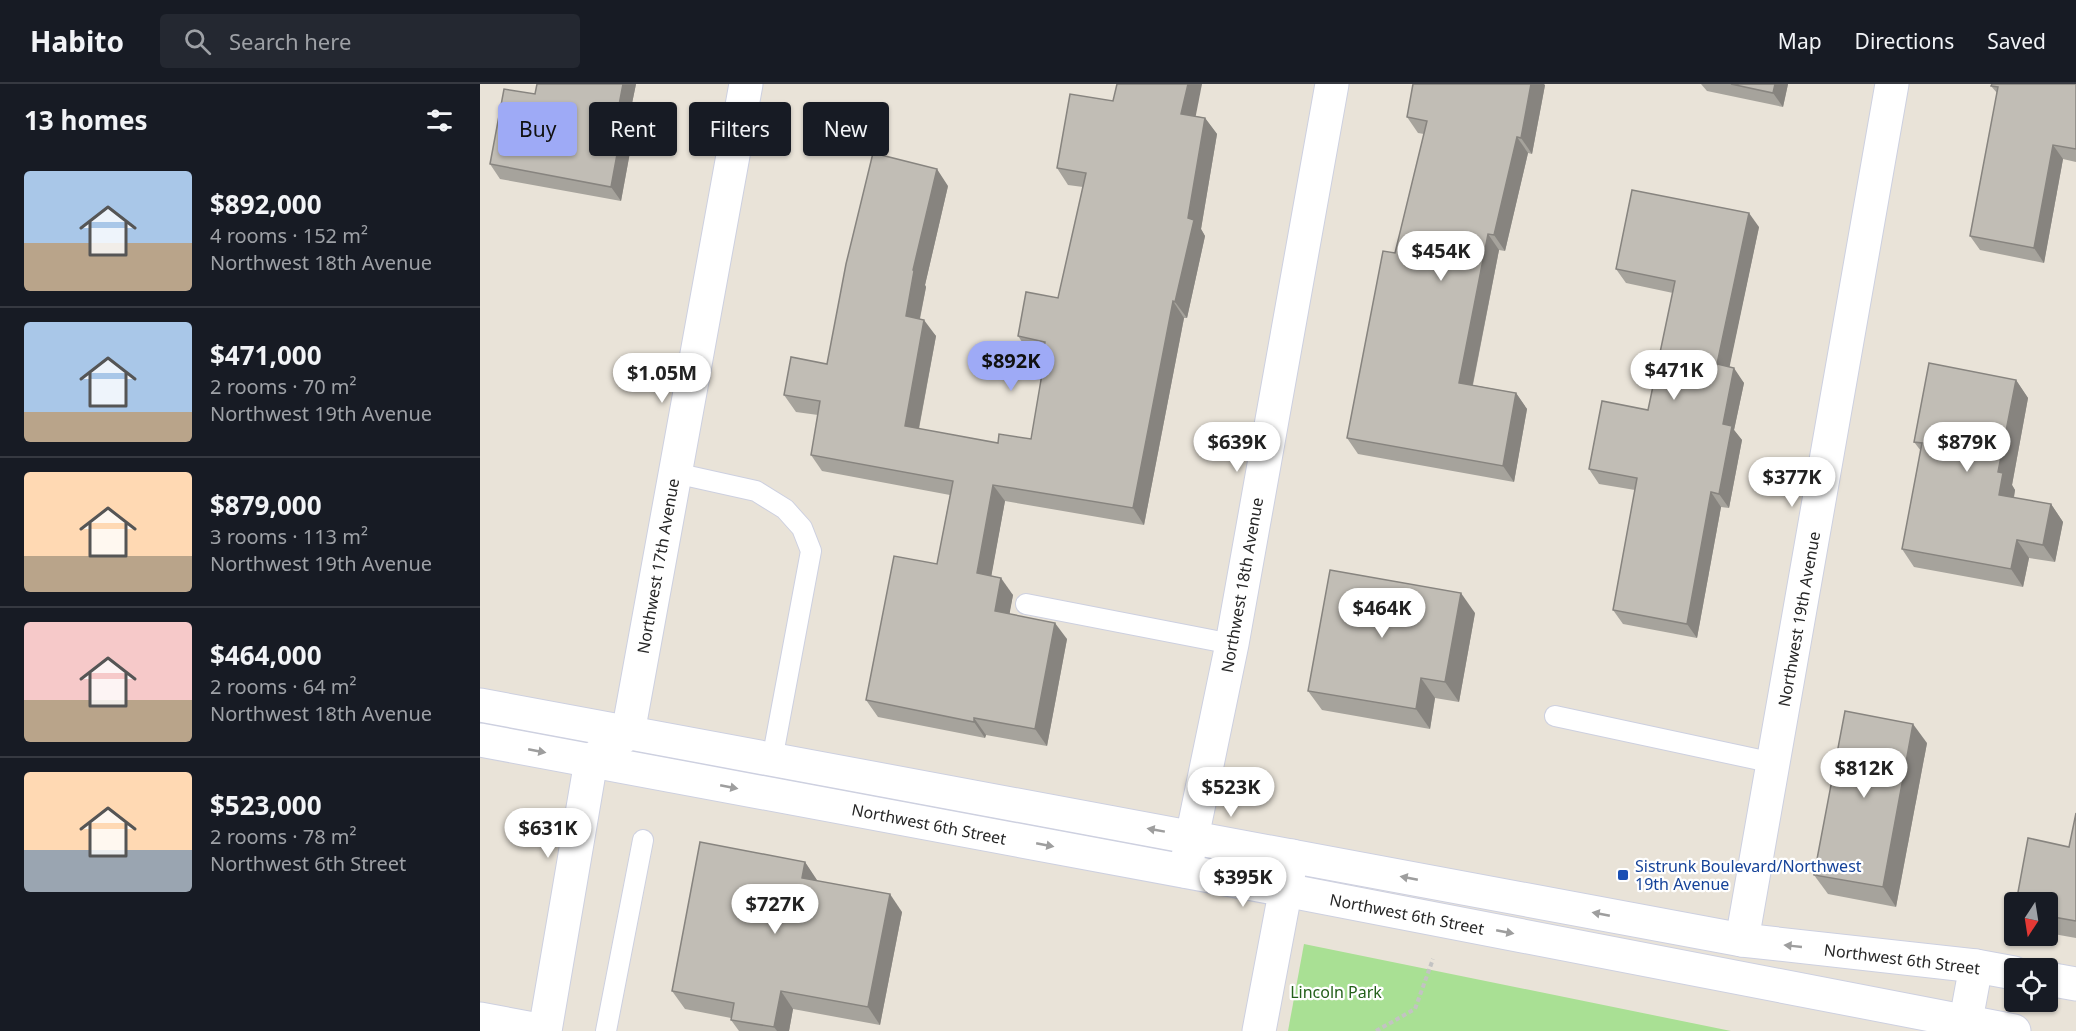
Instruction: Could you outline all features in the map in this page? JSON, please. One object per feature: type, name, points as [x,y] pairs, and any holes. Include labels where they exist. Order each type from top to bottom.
[{"type":"street","name":"Northwest 17th Avenue","points":[[628,733],[746,84]]},
{"type":"street","name":"Northwest 18th Avenue","points":[[1185,871],[1232,644],[1332,84]]},
{"type":"street","name":"Northwest 19th Avenue","points":[[1742,940],[1892,84]]},
{"type":"street","name":"Northwest 6th Street","points":[[480,705],[1742,940],[1977,966],[2004,971]]},
{"type":"street","points":[[480,1019],[544,1031],[591,761],[628,733]]},
{"type":"street","name":"Northwest 6th Street","points":[[480,740],[1286,890],[1965,1026],[2014,1031]]},
{"type":"street","points":[[1259,1031],[1292,856]]},
{"type":"street","points":[[1965,1026],[1977,966]]},
{"type":"street","points":[[2058,981],[2076,984]]},
{"type":"lane","points":[[675,473],[756,491],[785,509],[802,528],[811,551],[772,760]]},
{"type":"lane","points":[[1026,604],[1232,644]]},
{"type":"lane","points":[[1555,716],[1774,763]]},
{"type":"lane","points":[[606,1031],[643,840]]},
{"type":"path","points":[[1376,1031],[1414,1009],[1433,958]]},
{"type":"green space","name":"Lincoln Park","points":[[1304,944],[1731,1031],[1288,1031]]},
{"type":"building","points":[[537,84],[623,84],[620,102],[589,102],[589,156],[617,156],[611,187],[490,164],[498,121],[498,156],[577,156],[577,102],[502,102],[504,89],[535,94]]},
{"type":"building","points":[[1117,84],[1188,84],[1181,114],[1205,118],[1188,218],[1194,220],[1175,302],[1173,301],[1133,508],[993,485],[977,573],[1001,578],[995,611],[1055,623],[1035,729],[974,718],[974,722],[866,700],[894,556],[937,564],[953,481],[811,455],[820,401],[784,395],[791,357],[827,364],[846,264],[872,156],[885,156],[937,169],[913,270],[906,316],[924,320],[905,426],[998,443],[999,434],[1031,439],[1045,342],[1018,336],[1026,292],[1058,298],[1086,173],[1057,168],[1070,94],[1113,101]]},
{"type":"building","points":[[1413,84],[1531,84],[1521,138],[1517,137],[1494,235],[1488,234],[1459,383],[1516,393],[1503,466],[1347,438],[1383,251],[1395,253],[1427,121],[1407,117]]},
{"type":"building","points":[[1731,84],[1775,84],[1773,93]]},
{"type":"building","points":[[1992,84],[2076,84],[2076,149],[2053,145],[2034,248],[1970,236],[1998,87],[1991,86]]},
{"type":"building","points":[[1632,190],[1749,213],[1717,364],[1734,368],[1723,424],[1732,426],[1719,494],[1711,492],[1687,624],[1613,610],[1637,478],[1589,469],[1602,401],[1648,410],[1675,281],[1616,269]]},
{"type":"building","points":[[1929,363],[2016,380],[1998,472],[2003,473],[1999,495],[2051,504],[2043,545],[2017,540],[2011,569],[1902,549],[1922,443],[1914,442]]},
{"type":"building","points":[[1330,570],[1461,593],[1445,682],[1421,678],[1416,709],[1308,691]]},
{"type":"building","points":[[1845,711],[1913,724],[1883,887],[1814,875]]},
{"type":"building","points":[[2076,813],[2076,921],[2058,918],[2058,892],[2018,892],[2028,838],[2069,847]]},
{"type":"building","points":[[700,842],[805,862],[802,878],[890,894],[868,1007],[781,991],[774,1027],[731,1020],[734,1003],[672,991]]},
{"type":"place","name":"Sistrunk Boulevard/Northwest 19th Avenue","points":[[1623,875]]}]
